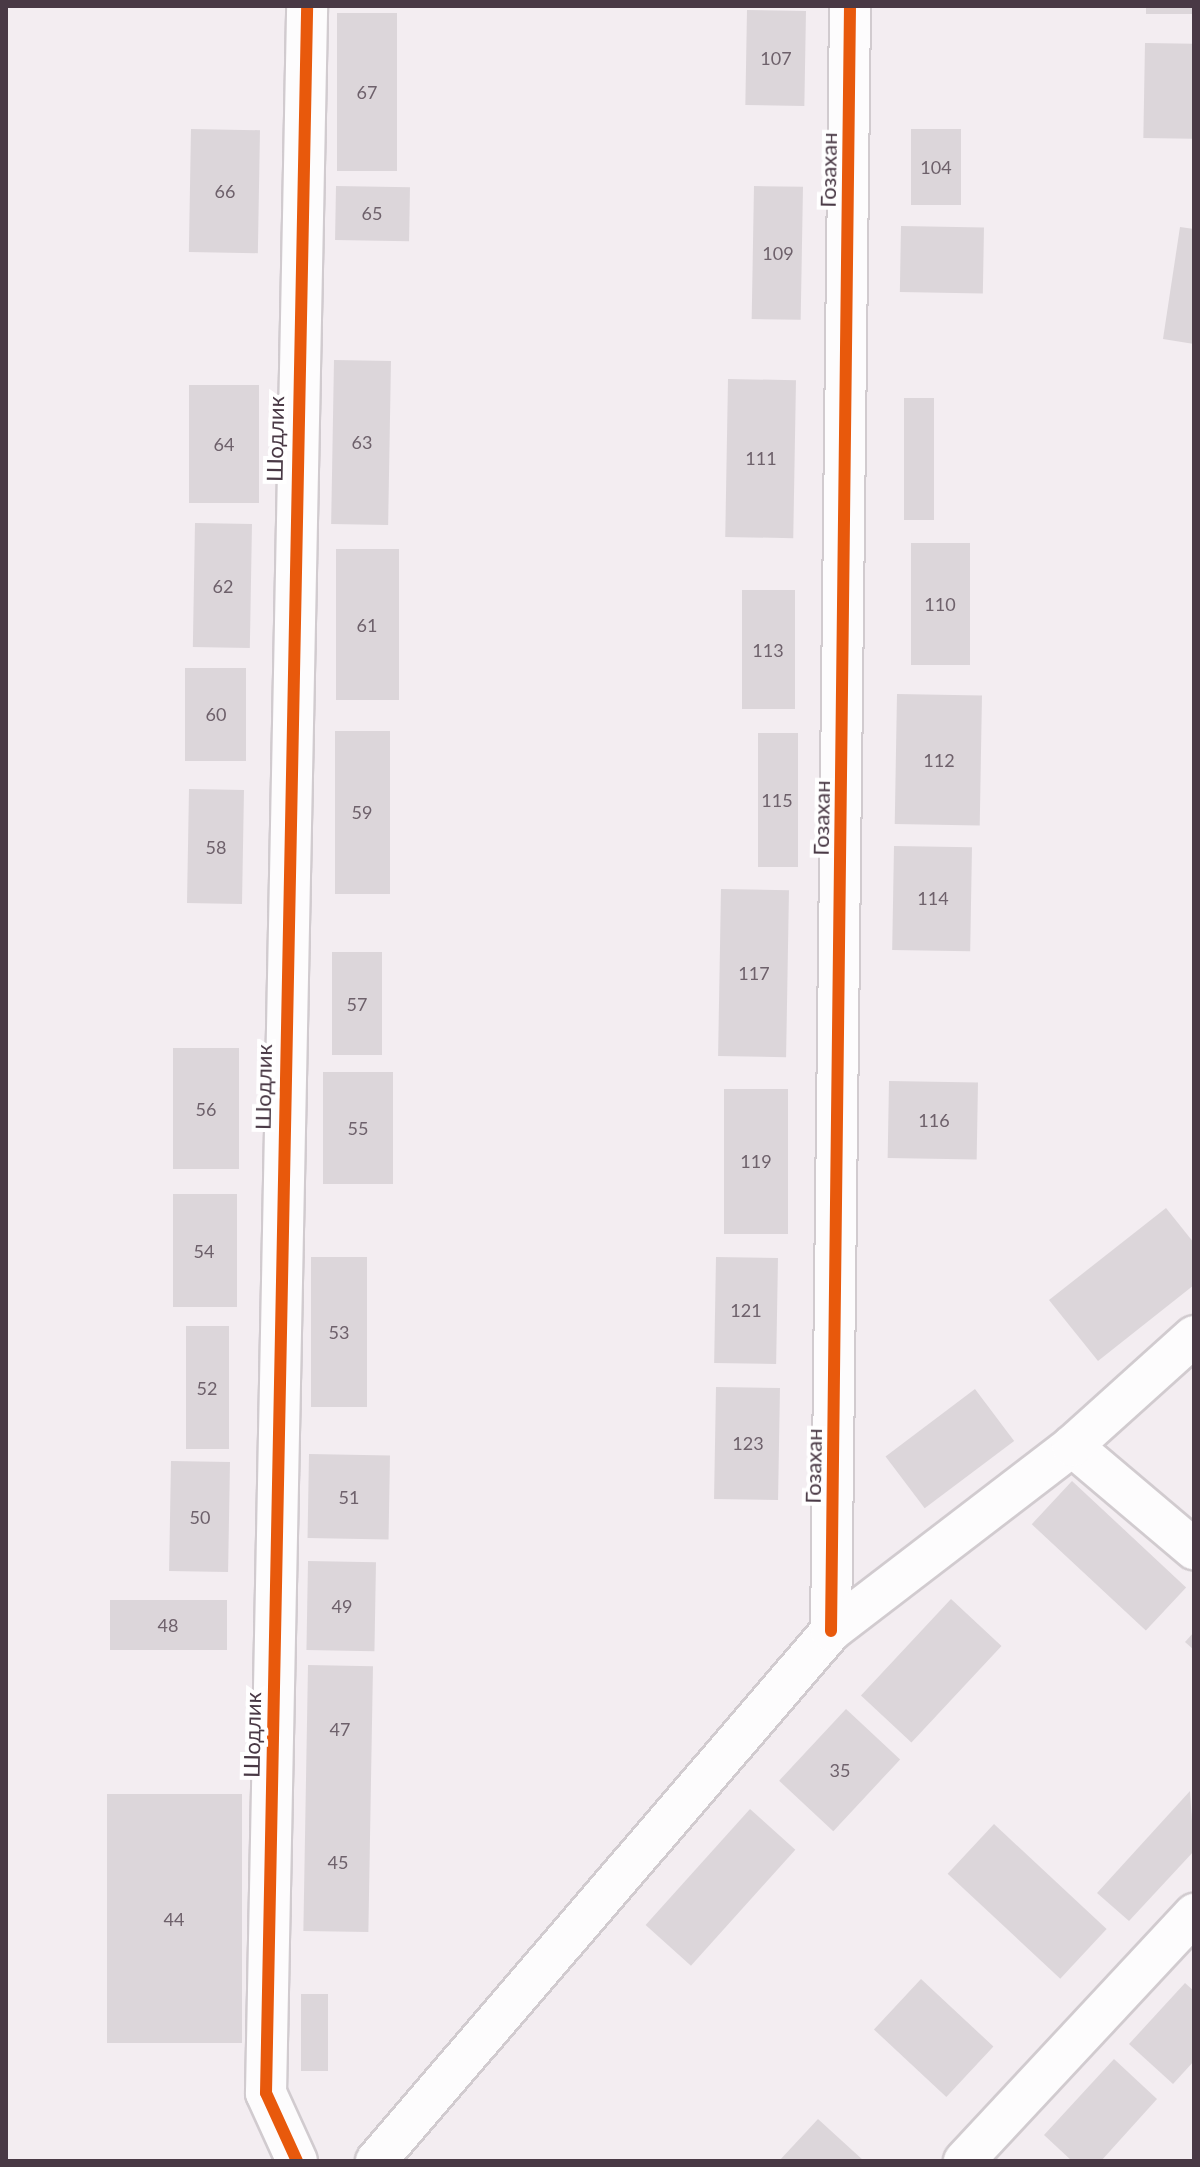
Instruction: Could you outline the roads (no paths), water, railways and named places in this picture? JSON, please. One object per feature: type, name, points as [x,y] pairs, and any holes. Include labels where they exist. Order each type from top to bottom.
[{"type":"street","name":"Шодлик","points":[[297,2161],[266,2093],[307,6]]},
{"type":"street","name":"Гозахан","points":[[831,1631],[850,6]]},
{"type":"street","points":[[376,2161],[831,1631],[1072,1446],[1194,1336]]},
{"type":"street","points":[[1072,1446],[1194,1549]]},
{"type":"street","points":[[964,2161],[1194,1914]]}]
